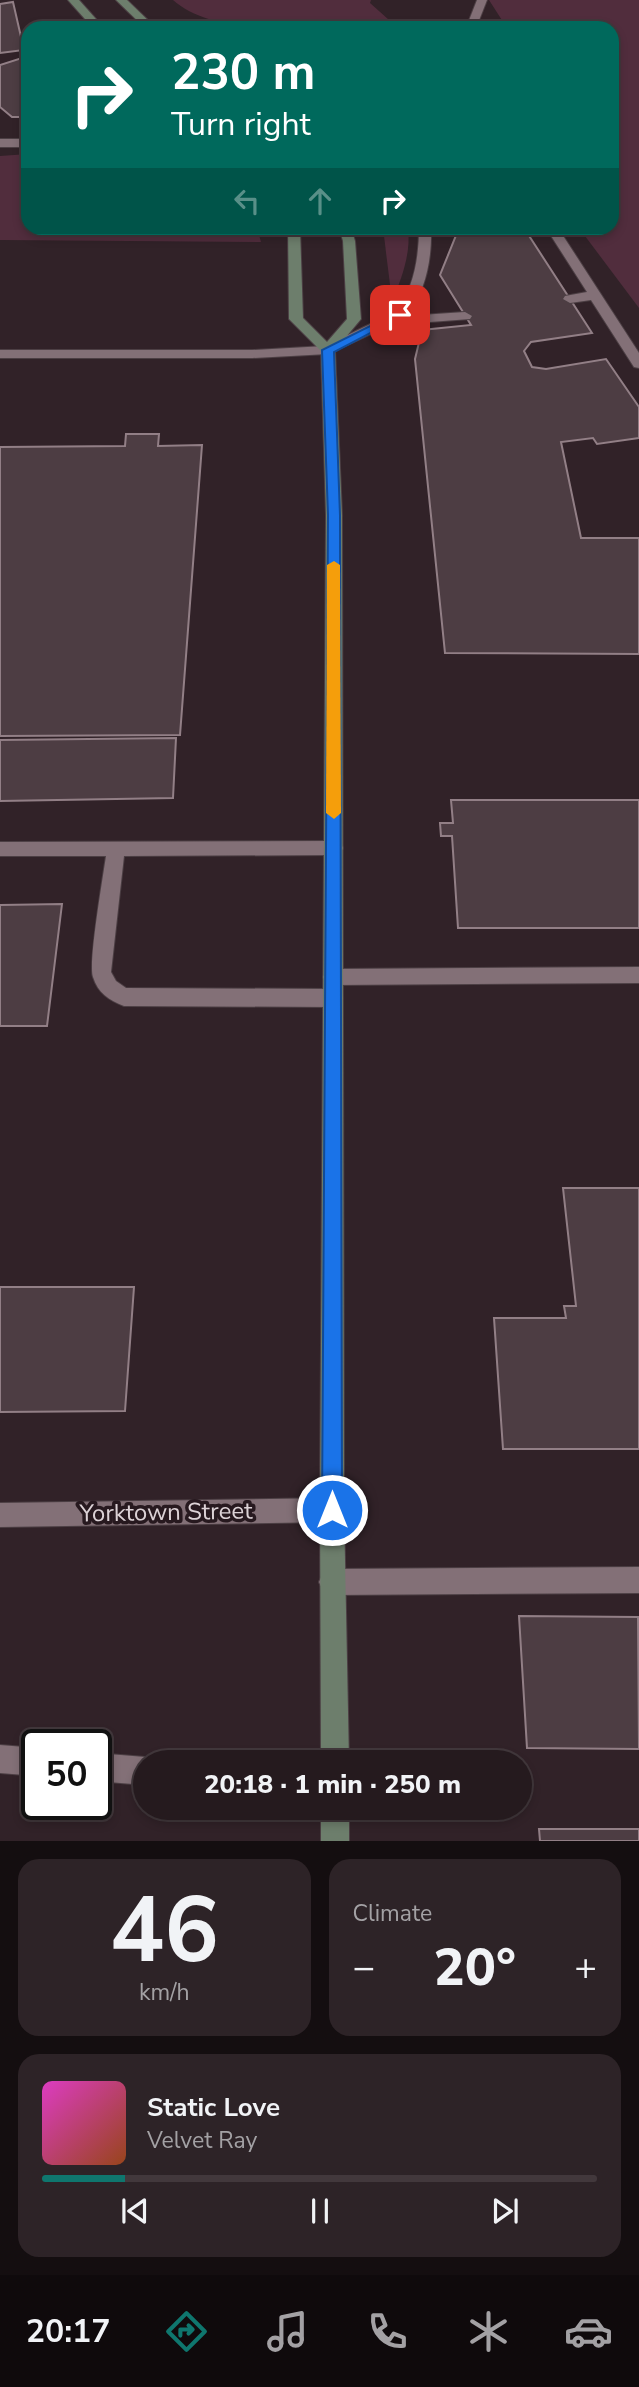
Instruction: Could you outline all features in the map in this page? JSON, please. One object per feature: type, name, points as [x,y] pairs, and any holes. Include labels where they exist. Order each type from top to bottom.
[{"type":"main road","points":[[73,0],[92,21]]},
{"type":"main road","points":[[121,0],[144,21]]},
{"type":"main road","points":[[294,235],[296,319],[328,350]]},
{"type":"main road","points":[[335,1750],[332,1581],[334,515],[328,350],[354,319],[347,235]]},
{"type":"main road","points":[[335,1820],[335,1841]]},
{"type":"street","points":[[474,21],[482,0]]},
{"type":"street","points":[[0,143],[21,143]]},
{"type":"street","points":[[0,354],[252,354],[328,350],[400,315],[408,308],[424,256],[425,235]]},
{"type":"street","points":[[556,235],[639,364]]},
{"type":"street","points":[[570,299],[595,295]]},
{"type":"street","points":[[385,321],[465,316]]},
{"type":"street","points":[[0,849],[334,848]]},
{"type":"street","points":[[116,849],[101,972],[103,982],[124,997],[639,975]]},
{"type":"street","name":"Yorktown Street","points":[[0,1515],[332,1510]]},
{"type":"street","points":[[332,1581],[639,1580]]},
{"type":"street","points":[[0,1759],[21,1761]]},
{"type":"street","points":[[112,1768],[133,1769]]},
{"type":"shaded area","points":[[173,0],[371,0],[370,3],[390,21],[216,21],[193,13]]},
{"type":"shaded area","points":[[489,0],[639,0],[639,308],[584,235],[619,235],[619,21],[502,21]]},
{"type":"shaded area","points":[[21,154],[21,235],[259,235],[261,242],[0,240],[0,156]]},
{"type":"shaded area","points":[[408,235],[405,265],[392,301],[384,236]]},
{"type":"building","points":[[13,2],[21,37],[21,50],[0,53],[0,4]]},
{"type":"building","points":[[21,58],[21,117],[12,117],[0,107],[0,65]]},
{"type":"building","points":[[456,235],[529,235],[592,333],[531,342],[524,351],[532,367],[546,369],[606,359],[639,407],[639,438],[597,444],[593,438],[561,442],[581,538],[639,538],[639,654],[445,653],[415,359],[422,330],[471,325],[440,275]]},
{"type":"building","points":[[126,434],[159,434],[158,446],[202,445],[180,735],[0,736],[0,447],[125,446]]},
{"type":"building","points":[[176,738],[173,798],[0,801],[0,740]]},
{"type":"building","points":[[451,800],[639,800],[639,928],[458,928],[452,836],[441,836],[440,823],[453,823]]},
{"type":"building","points":[[62,904],[47,1026],[0,1026],[0,905]]},
{"type":"building","points":[[563,1188],[639,1188],[639,1449],[503,1449],[494,1318],[566,1318],[564,1306],[576,1306]]},
{"type":"building","points":[[0,1287],[134,1287],[125,1411],[0,1412]]},
{"type":"building","points":[[519,1616],[638,1617],[639,1749],[527,1748]]},
{"type":"building","points":[[539,1829],[639,1829],[639,1841],[540,1841]]},
{"type":"slow traffic","points":[[334,565],[334,813]]},
{"type":"route","points":[[332,1510],[334,515],[328,350],[400,315]]}]
